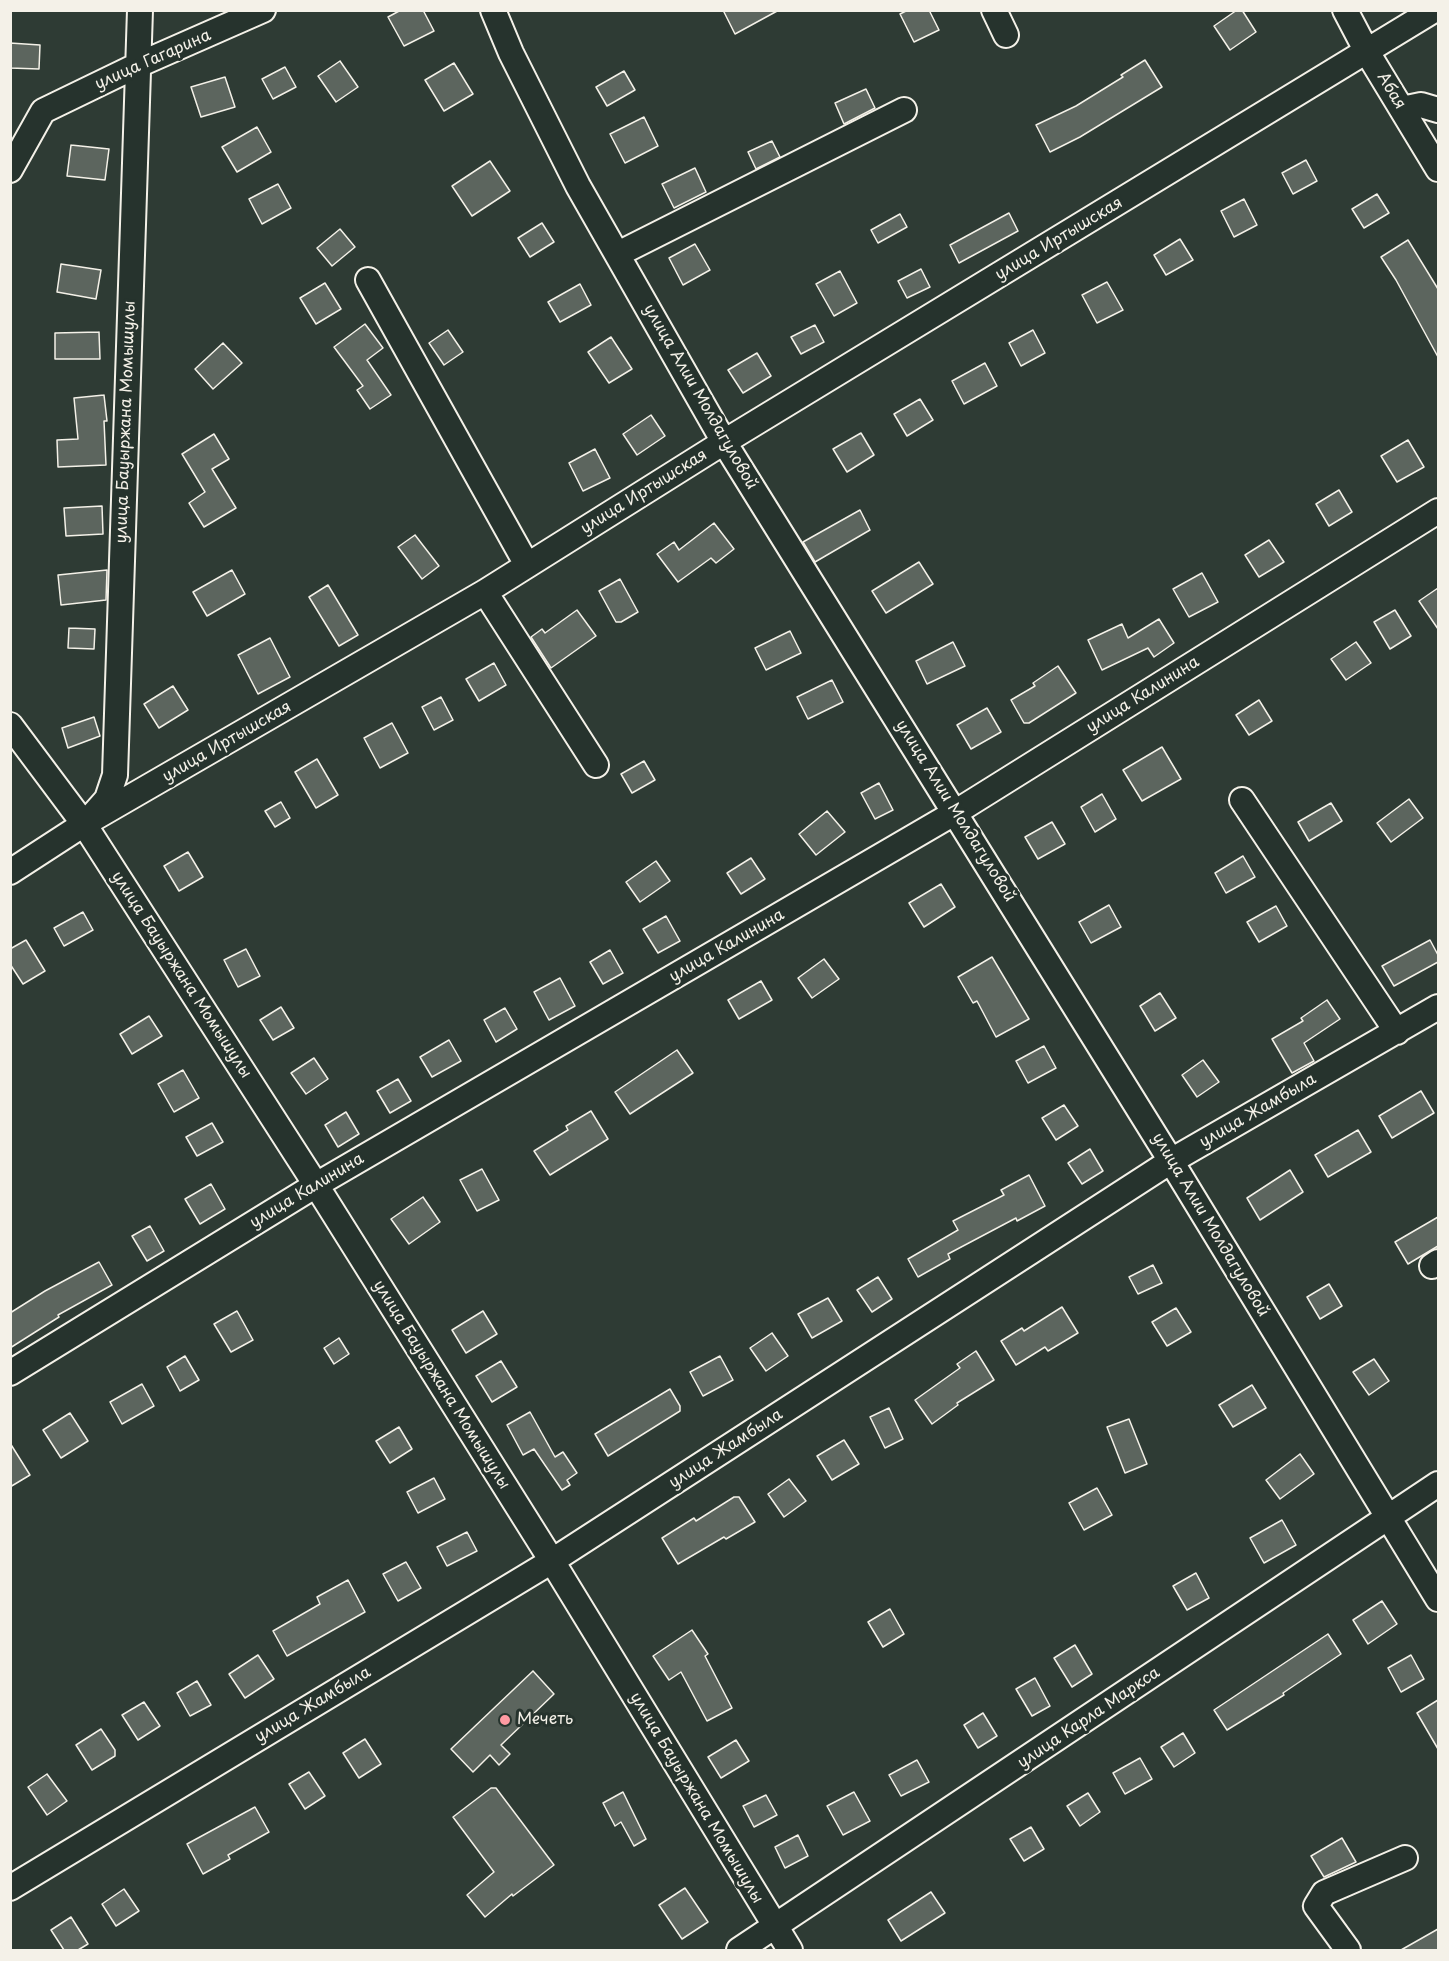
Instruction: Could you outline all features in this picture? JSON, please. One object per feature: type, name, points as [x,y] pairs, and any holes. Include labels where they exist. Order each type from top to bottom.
[{"type":"street","name":"улица Бауыржана Момышулы","points":[[84,824],[107,799],[115,775],[140,10]]},
{"type":"street","name":"улица Гагарина","points":[[10,170],[43,111],[138,65],[264,10]]},
{"type":"street","name":"улица Алии Молдагуловой","points":[[493,10],[511,53],[578,186],[724,442],[1172,1161],[1438,1599]]},
{"type":"street","points":[[994,10],[1006,34]]},
{"type":"street","name":"Абая","points":[[1345,10],[1367,52],[1438,169]]},
{"type":"street","name":"улица Иртышская","points":[[10,872],[84,824],[485,592],[724,442],[1434,10]]},
{"type":"street","points":[[1402,108],[1421,105],[1438,110]]},
{"type":"street","points":[[618,254],[904,110]]},
{"type":"street","points":[[368,280],[527,565]]},
{"type":"street","name":"улица Калинина","points":[[10,1373],[316,1185],[956,812],[1438,511]]},
{"type":"street","points":[[485,592],[596,765]]},
{"type":"street","name":"улица Бауыржана Момышулы","points":[[10,725],[84,824],[316,1185],[552,1561],[790,1950]]},
{"type":"street","points":[[1242,800],[1397,1032]]},
{"type":"street","name":"улица Жамбыла","points":[[10,1888],[552,1561],[1172,1161],[1438,1007]]},
{"type":"street","name":"улица Карла Маркса","points":[[740,1950],[1438,1484]]},
{"type":"street","points":[[1348,1950],[1316,1906],[1324,1893],[1405,1858]]},
{"type":"building","points":[[401,10],[423,10],[434,31],[404,46],[388,17]]},
{"type":"building","points":[[723,10],[779,10],[735,34]]},
{"type":"building","points":[[908,10],[929,10],[939,30],[914,42],[900,14]]},
{"type":"building","points":[[1237,10],[1242,10],[1256,32],[1230,50],[1214,26]]},
{"type":"building","points":[[10,43],[40,45],[39,69],[10,68]]},
{"type":"building","points":[[1145,60],[1162,87],[1080,137],[1050,152],[1036,125],[1076,106],[1123,77],[1121,75]]},
{"type":"building","points":[[340,61],[358,87],[336,102],[318,76]]},
{"type":"building","points":[[454,63],[473,94],[444,111],[425,80]]},
{"type":"building","points":[[285,67],[296,87],[273,99],[262,79]]},
{"type":"building","points":[[624,71],[635,90],[607,106],[596,87]]},
{"type":"building","points":[[225,77],[235,107],[201,117],[191,87]]},
{"type":"building","points":[[866,89],[875,108],[844,124],[835,103]]},
{"type":"building","points":[[644,117],[658,146],[625,163],[610,134]]},
{"type":"building","points":[[257,127],[271,152],[237,172],[222,147]]},
{"type":"building","points":[[772,141],[780,157],[756,169],[748,152]]},
{"type":"building","points":[[71,145],[109,149],[105,180],[67,176]]},
{"type":"building","points":[[1306,160],[1317,181],[1293,194],[1282,173]]},
{"type":"building","points":[[490,161],[510,191],[472,216],[452,186]]},
{"type":"building","points":[[695,168],[706,192],[674,208],[662,184]]},
{"type":"building","points":[[278,184],[291,208],[262,224],[249,199]]},
{"type":"building","points":[[1377,194],[1389,213],[1364,228],[1352,209]]},
{"type":"building","points":[[1244,199],[1257,225],[1234,237],[1221,211]]},
{"type":"building","points":[[1009,213],[1018,231],[959,263],[950,245]]},
{"type":"building","points":[[900,214],[907,227],[878,243],[871,230]]},
{"type":"building","points":[[542,223],[554,242],[530,257],[518,238]]},
{"type":"building","points":[[340,229],[355,247],[332,266],[317,248]]},
{"type":"building","points":[[1180,239],[1193,260],[1166,275],[1154,255]]},
{"type":"building","points":[[1408,240],[1438,289],[1438,357],[1381,257]]},
{"type":"building","points":[[695,244],[710,270],[683,285],[669,258]]},
{"type":"building","points":[[61,264],[101,270],[96,299],[57,292]]},
{"type":"building","points":[[921,269],[930,287],[907,298],[898,281]]},
{"type":"building","points":[[840,271],[857,303],[834,316],[816,284]]},
{"type":"building","points":[[1107,282],[1123,310],[1097,323],[1082,295]]},
{"type":"building","points":[[325,283],[341,309],[316,324],[300,298]]},
{"type":"building","points":[[580,284],[591,305],[560,322],[548,302]]},
{"type":"building","points":[[365,324],[383,348],[367,360],[391,395],[370,409],[357,390],[363,386],[334,347]]},
{"type":"building","points":[[815,325],[824,342],[801,354],[791,337]]},
{"type":"building","points":[[448,330],[463,352],[444,365],[429,343]]},
{"type":"building","points":[[1033,330],[1045,353],[1021,366],[1009,343]]},
{"type":"building","points":[[99,332],[100,359],[55,359],[55,333]]},
{"type":"building","points":[[611,337],[632,369],[609,383],[588,352]]},
{"type":"building","points":[[223,343],[242,363],[213,389],[195,369]]},
{"type":"building","points":[[757,353],[771,376],[743,393],[728,370]]},
{"type":"building","points":[[985,363],[997,386],[964,404],[952,381]]},
{"type":"building","points":[[104,395],[107,421],[104,421],[106,465],[58,467],[57,440],[78,439],[74,398]]},
{"type":"building","points":[[920,399],[933,420],[907,436],[894,414]]},
{"type":"building","points":[[651,415],[665,436],[637,455],[623,434]]},
{"type":"building","points":[[861,433],[874,455],[847,472],[833,449]]},
{"type":"building","points":[[214,434],[229,459],[212,469],[236,508],[204,527],[189,503],[205,492],[182,454]]},
{"type":"building","points":[[1408,440],[1424,467],[1397,482],[1381,456]]},
{"type":"building","points":[[595,449],[610,478],[583,491],[569,463]]},
{"type":"building","points":[[1339,490],[1352,512],[1329,526],[1316,504]]},
{"type":"building","points":[[102,506],[103,534],[66,536],[64,508]]},
{"type":"building","points":[[860,510],[870,530],[815,562],[803,542]]},
{"type":"building","points":[[714,523],[734,549],[716,563],[711,558],[678,582],[657,554],[674,542],[679,550]]},
{"type":"building","points":[[415,535],[439,566],[422,579],[398,547]]},
{"type":"building","points":[[1269,540],[1284,562],[1259,577],[1245,555]]},
{"type":"building","points":[[919,562],[933,584],[886,613],[872,591]]},
{"type":"building","points":[[107,570],[106,600],[61,605],[58,575]]},
{"type":"building","points":[[232,570],[245,594],[207,616],[193,592]]},
{"type":"building","points":[[1202,573],[1218,602],[1189,617],[1173,589]]},
{"type":"building","points":[[620,579],[638,612],[621,622],[616,622],[599,591]]},
{"type":"building","points":[[328,585],[358,635],[339,646],[309,597]]},
{"type":"building","points":[[1438,588],[1438,629],[1419,601]]},
{"type":"building","points":[[577,610],[596,636],[551,668],[531,637],[542,629],[545,633]]},
{"type":"building","points":[[1395,610],[1411,636],[1390,649],[1374,622]]},
{"type":"building","points":[[1159,619],[1174,643],[1154,657],[1148,648],[1102,670],[1088,640],[1122,624],[1128,638]]},
{"type":"building","points":[[69,628],[95,629],[94,649],[68,648]]},
{"type":"building","points":[[790,631],[801,653],[766,670],[755,648]]},
{"type":"building","points":[[270,638],[290,677],[258,694],[238,655]]},
{"type":"building","points":[[953,642],[965,666],[927,684],[916,661]]},
{"type":"building","points":[[1356,642],[1371,663],[1346,680],[1331,659]]},
{"type":"building","points":[[494,663],[506,685],[479,701],[466,679]]},
{"type":"building","points":[[1058,666],[1076,693],[1029,723],[1024,723],[1011,700],[1035,686],[1033,683]]},
{"type":"building","points":[[832,680],[843,702],[808,719],[797,697]]},
{"type":"building","points":[[173,686],[188,710],[159,728],[144,704]]},
{"type":"building","points":[[441,697],[453,720],[434,730],[422,707]]},
{"type":"building","points":[[1259,700],[1272,721],[1249,735],[1236,715]]},
{"type":"building","points":[[987,708],[1001,732],[971,749],[957,725]]},
{"type":"building","points":[[94,717],[100,736],[68,748],[62,728]]},
{"type":"building","points":[[392,723],[408,753],[380,768],[364,738]]},
{"type":"building","points":[[1162,747],[1181,779],[1142,801],[1123,770]]},
{"type":"building","points":[[317,759],[338,795],[316,808],[295,772]]},
{"type":"building","points":[[644,761],[655,780],[632,793],[621,774]]},
{"type":"building","points":[[879,783],[893,810],[875,819],[861,793]]},
{"type":"building","points":[[1102,794],[1116,819],[1095,832],[1081,807]]},
{"type":"building","points":[[1409,799],[1423,818],[1391,842],[1377,823]]},
{"type":"building","points":[[281,802],[290,818],[275,827],[265,811]]},
{"type":"building","points":[[1331,803],[1342,821],[1309,841],[1298,822]]},
{"type":"building","points":[[827,811],[845,832],[816,855],[799,834]]},
{"type":"building","points":[[1052,822],[1065,844],[1038,859],[1025,837]]},
{"type":"building","points":[[188,852],[203,877],[179,891],[164,866]]},
{"type":"building","points":[[1243,856],[1255,877],[1226,893],[1215,873]]},
{"type":"building","points":[[751,858],[765,879],[741,894],[727,873]]},
{"type":"building","points":[[656,861],[670,881],[640,902],[626,882]]},
{"type":"building","points":[[941,884],[955,907],[924,927],[909,903]]},
{"type":"building","points":[[1109,905],[1121,927],[1091,943],[1079,922]]},
{"type":"building","points":[[1276,906],[1287,926],[1259,942],[1247,922]]},
{"type":"building","points":[[83,912],[93,930],[64,946],[54,928]]},
{"type":"building","points":[[666,916],[680,941],[658,953],[643,929]]},
{"type":"building","points":[[26,940],[45,971],[23,984],[10,964],[10,949]]},
{"type":"building","points":[[1430,940],[1438,955],[1438,962],[1394,986],[1382,966]]},
{"type":"building","points":[[246,949],[260,976],[238,987],[224,960]]},
{"type":"building","points":[[610,950],[623,973],[603,984],[590,962]]},
{"type":"building","points":[[992,957],[1029,1019],[996,1037],[977,1001],[973,1003],[958,977]]},
{"type":"building","points":[[824,959],[839,979],[812,998],[798,978]]},
{"type":"building","points":[[560,978],[575,1006],[549,1020],[534,992]]},
{"type":"building","points":[[761,981],[772,1000],[739,1019],[728,1000]]},
{"type":"building","points":[[1160,993],[1176,1018],[1155,1031],[1140,1006]]},
{"type":"building","points":[[1327,1000],[1340,1019],[1304,1043],[1314,1061],[1292,1073],[1272,1039],[1303,1021],[1301,1018]]},
{"type":"building","points":[[281,1007],[294,1028],[273,1040],[260,1020]]},
{"type":"building","points":[[505,1008],[517,1029],[496,1042],[484,1020]]},
{"type":"building","points":[[149,1016],[162,1036],[132,1054],[120,1034]]},
{"type":"building","points":[[449,1040],[461,1061],[432,1077],[420,1057]]},
{"type":"building","points":[[1044,1046],[1056,1068],[1028,1083],[1016,1061]]},
{"type":"building","points":[[677,1050],[693,1073],[630,1114],[615,1092]]},
{"type":"building","points":[[314,1058],[328,1079],[306,1094],[291,1073]]},
{"type":"building","points":[[1203,1060],[1219,1082],[1197,1097],[1182,1075]]},
{"type":"building","points":[[183,1070],[199,1098],[174,1112],[158,1084]]},
{"type":"building","points":[[398,1079],[411,1101],[390,1113],[377,1091]]},
{"type":"building","points":[[1421,1091],[1434,1113],[1392,1138],[1379,1116]]},
{"type":"building","points":[[1064,1105],[1078,1126],[1056,1140],[1042,1118]]},
{"type":"building","points":[[591,1111],[608,1139],[550,1175],[534,1151],[568,1130],[566,1126]]},
{"type":"building","points":[[346,1112],[359,1134],[338,1147],[325,1125]]},
{"type":"building","points":[[212,1123],[223,1142],[197,1156],[186,1137]]},
{"type":"building","points":[[1358,1130],[1371,1152],[1328,1177],[1315,1155]]},
{"type":"building","points":[[1090,1149],[1103,1171],[1082,1184],[1068,1163]]},
{"type":"building","points":[[482,1169],[499,1200],[477,1211],[460,1180]]},
{"type":"building","points":[[1290,1170],[1303,1192],[1260,1220],[1247,1198]]},
{"type":"building","points":[[1029,1175],[1045,1206],[1017,1221],[1016,1218],[948,1254],[950,1259],[918,1277],[908,1259],[958,1230],[953,1221],[1004,1195],[1001,1190]]},
{"type":"building","points":[[211,1184],[225,1209],[200,1224],[185,1199]]},
{"type":"building","points":[[423,1197],[440,1222],[409,1244],[391,1219]]},
{"type":"building","points":[[1438,1217],[1438,1246],[1408,1264],[1395,1242]]},
{"type":"building","points":[[150,1226],[164,1251],[147,1261],[132,1236]]},
{"type":"building","points":[[99,1262],[112,1285],[58,1315],[59,1317],[10,1348],[10,1313]]},
{"type":"building","points":[[1153,1265],[1162,1283],[1138,1294],[1129,1277]]},
{"type":"building","points":[[878,1277],[892,1299],[872,1312],[857,1290]]},
{"type":"building","points":[[1329,1284],[1342,1306],[1320,1319],[1307,1297]]},
{"type":"building","points":[[828,1298],[842,1321],[812,1338],[798,1314]]},
{"type":"building","points":[[1062,1307],[1078,1333],[1048,1351],[1045,1347],[1016,1365],[1001,1341],[1022,1328],[1024,1331]]},
{"type":"building","points":[[1176,1308],[1191,1332],[1167,1346],[1152,1322]]},
{"type":"building","points":[[237,1311],[253,1340],[231,1352],[214,1324]]},
{"type":"building","points":[[483,1311],[497,1334],[466,1353],[452,1330]]},
{"type":"building","points":[[772,1333],[788,1356],[766,1371],[750,1348]]},
{"type":"building","points":[[339,1338],[349,1354],[334,1364],[324,1348]]},
{"type":"building","points":[[976,1351],[994,1380],[957,1403],[958,1405],[932,1424],[915,1400],[960,1368],[957,1364]]},
{"type":"building","points":[[185,1356],[199,1380],[180,1391],[167,1367]]},
{"type":"building","points":[[720,1356],[733,1380],[703,1396],[690,1372]]},
{"type":"building","points":[[1374,1359],[1389,1381],[1369,1395],[1353,1372]]},
{"type":"building","points":[[501,1361],[517,1387],[492,1402],[476,1376]]},
{"type":"building","points":[[142,1384],[154,1406],[122,1424],[110,1402]]},
{"type":"building","points":[[1252,1385],[1266,1408],[1233,1427],[1219,1405]]},
{"type":"building","points":[[670,1389],[680,1406],[680,1411],[608,1456],[595,1434]]},
{"type":"building","points":[[889,1408],[903,1439],[885,1448],[870,1417]]},
{"type":"building","points":[[530,1412],[555,1457],[563,1452],[577,1473],[567,1480],[570,1485],[562,1490],[534,1449],[523,1455],[507,1425]]},
{"type":"building","points":[[70,1413],[88,1441],[61,1458],[43,1430]]},
{"type":"building","points":[[1129,1419],[1147,1464],[1125,1473],[1107,1427]]},
{"type":"building","points":[[399,1427],[412,1449],[390,1463],[376,1441]]},
{"type":"building","points":[[844,1440],[859,1464],[832,1480],[817,1456]]},
{"type":"building","points":[[10,1443],[30,1475],[10,1487]]},
{"type":"building","points":[[1300,1454],[1314,1474],[1280,1499],[1266,1480]]},
{"type":"building","points":[[434,1478],[445,1499],[418,1513],[407,1492]]},
{"type":"building","points":[[789,1479],[806,1501],[784,1517],[768,1494]]},
{"type":"building","points":[[1097,1488],[1112,1515],[1084,1530],[1069,1503]]},
{"type":"building","points":[[734,1497],[739,1497],[755,1522],[678,1564],[662,1538],[694,1518],[696,1521]]},
{"type":"building","points":[[1282,1520],[1296,1545],[1264,1563],[1250,1538]]},
{"type":"building","points":[[467,1532],[477,1551],[447,1566],[437,1547]]},
{"type":"building","points":[[406,1562],[421,1588],[398,1601],[383,1574]]},
{"type":"building","points":[[1196,1573],[1209,1598],[1187,1610],[1173,1586]]},
{"type":"building","points":[[348,1580],[365,1612],[287,1656],[273,1631],[320,1604],[317,1597]]},
{"type":"building","points":[[1382,1601],[1397,1624],[1368,1644],[1353,1620]]},
{"type":"building","points":[[890,1609],[904,1634],[883,1647],[868,1622]]},
{"type":"building","points":[[692,1630],[708,1654],[705,1656],[732,1708],[707,1721],[681,1672],[669,1680],[653,1656]]},
{"type":"building","points":[[1328,1634],[1341,1654],[1283,1693],[1284,1695],[1227,1730],[1214,1710]]},
{"type":"building","points":[[1075,1645],[1092,1674],[1072,1687],[1054,1658]]},
{"type":"building","points":[[258,1655],[274,1679],[245,1698],[229,1674]]},
{"type":"building","points":[[1411,1655],[1424,1679],[1401,1692],[1388,1668]]},
{"type":"building","name":"Мечеть","points":[[533,1671],[554,1694],[501,1745],[510,1754],[499,1765],[490,1755],[473,1772],[451,1749]]},
{"type":"building","points":[[1035,1678],[1050,1706],[1032,1716],[1016,1689]]},
{"type":"building","points":[[197,1681],[211,1705],[190,1716],[177,1693]]},
{"type":"building","points":[[1438,1700],[1438,1749],[1417,1713]]},
{"type":"building","points":[[144,1702],[160,1726],[138,1740],[122,1715]]},
{"type":"building","points":[[983,1713],[997,1736],[978,1748],[964,1725]]},
{"type":"building","points":[[101,1729],[115,1750],[115,1756],[92,1770],[76,1745]]},
{"type":"building","points":[[1183,1733],[1195,1753],[1174,1767],[1161,1747]]},
{"type":"building","points":[[365,1739],[381,1764],[359,1778],[343,1753]]},
{"type":"building","points":[[736,1740],[749,1761],[721,1778],[708,1757]]},
{"type":"building","points":[[1140,1758],[1152,1779],[1125,1794],[1113,1773]]},
{"type":"building","points":[[917,1760],[929,1782],[901,1796],[889,1775]]},
{"type":"building","points":[[309,1772],[325,1796],[305,1809],[289,1784]]},
{"type":"building","points":[[47,1774],[67,1801],[47,1815],[28,1787]]},
{"type":"building","points":[[491,1788],[496,1788],[554,1865],[513,1896],[512,1894],[485,1917],[467,1895],[494,1872],[453,1817]]},
{"type":"building","points":[[623,1792],[646,1839],[634,1846],[621,1822],[615,1826],[603,1803]]},
{"type":"building","points":[[854,1792],[870,1821],[843,1835],[827,1806]]},
{"type":"building","points":[[1088,1793],[1100,1812],[1080,1826],[1067,1806]]},
{"type":"building","points":[[766,1795],[777,1815],[754,1827],[743,1806]]},
{"type":"building","points":[[255,1807],[269,1832],[228,1855],[230,1859],[203,1874],[187,1844]]},
{"type":"building","points":[[1031,1827],[1044,1849],[1024,1861],[1010,1839]]},
{"type":"building","points":[[798,1835],[808,1856],[785,1868],[775,1847]]},
{"type":"building","points":[[1342,1838],[1356,1862],[1324,1877],[1311,1856]]},
{"type":"building","points":[[685,1888],[708,1922],[682,1939],[659,1905]]},
{"type":"building","points":[[124,1889],[139,1911],[116,1926],[102,1904]]},
{"type":"building","points":[[931,1892],[945,1913],[901,1941],[888,1920]]},
{"type":"building","points":[[71,1917],[88,1944],[78,1950],[64,1950],[51,1930]]},
{"type":"building","points":[[1438,1929],[1438,1950],[1401,1950]]},
{"type":"place","name":"Мечеть","points":[[505,1720]]}]
